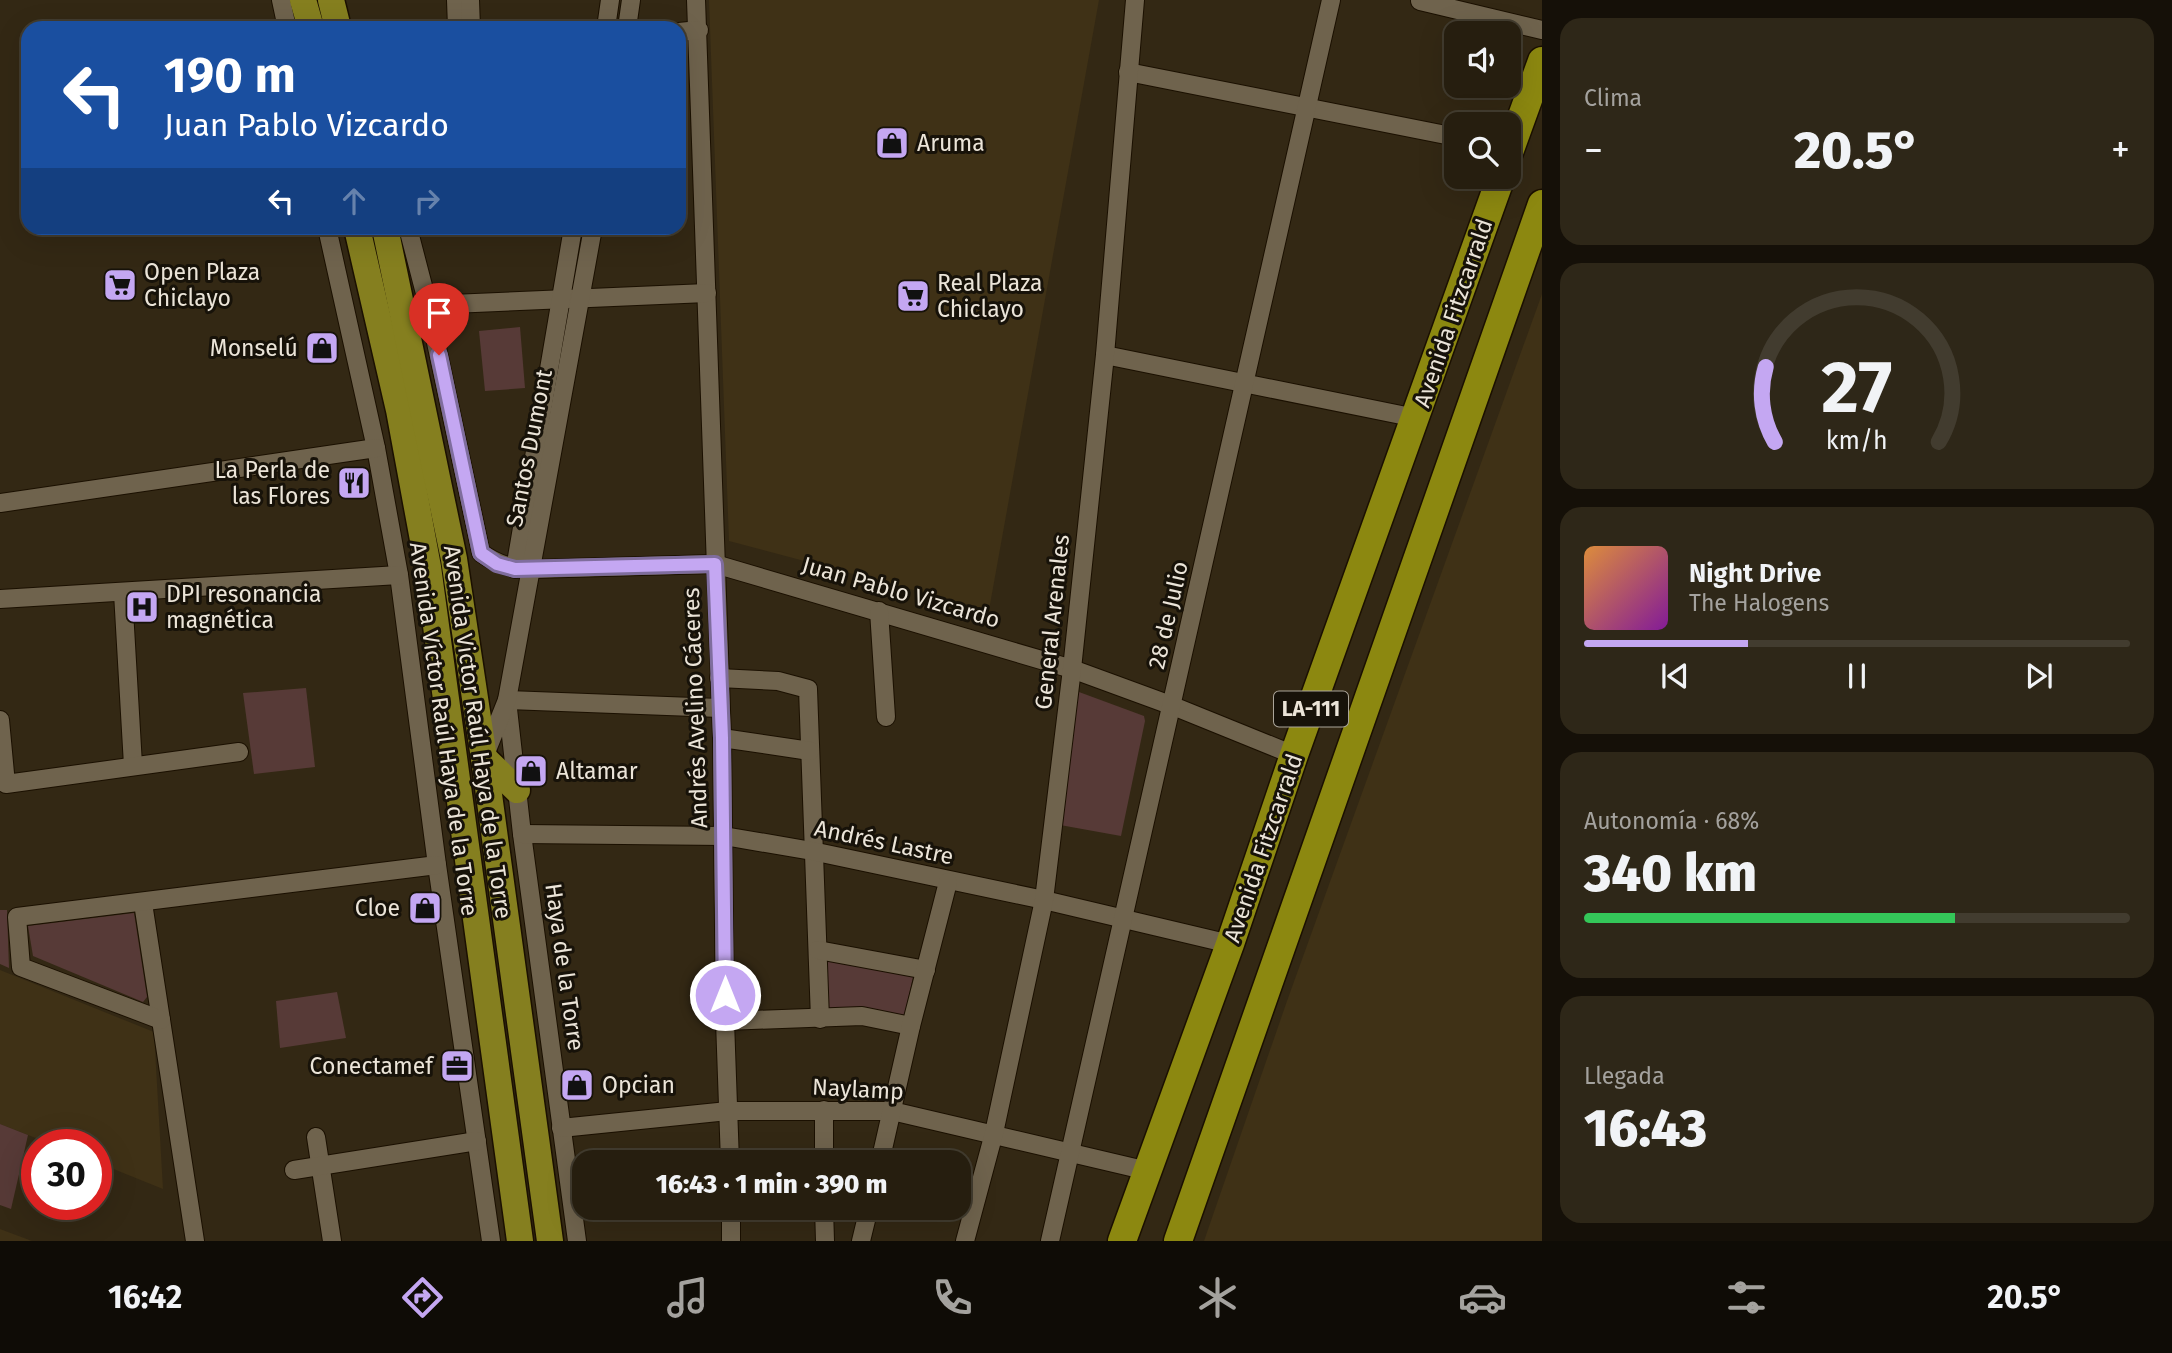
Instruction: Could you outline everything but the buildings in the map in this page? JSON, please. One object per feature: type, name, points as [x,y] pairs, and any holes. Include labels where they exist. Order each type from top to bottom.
[{"type":"highway","points":[[1521,118],[1542,61]]},
{"type":"highway","name":"Avenida Fitzcarrald","points":[[1122,1241],[1497,189]]},
{"type":"highway","name":"Avenida Fitzcarrald","points":[[1178,1241],[1542,204]]},
{"type":"main road","points":[[303,0],[309,21]]},
{"type":"main road","points":[[331,0],[336,21]]},
{"type":"main road","name":"Avenida Victor Raúl Haya de la Torre","points":[[359,235],[398,410],[428,567],[520,1241]]},
{"type":"main road","name":"Avenida Victor Raúl Haya de la Torre","points":[[389,235],[406,267],[454,559],[550,1241]]},
{"type":"main road","points":[[484,758],[517,789]]},
{"type":"street","points":[[282,0],[286,21]]},
{"type":"street","points":[[456,0],[457,21]]},
{"type":"street","points":[[470,0],[471,21]]},
{"type":"street","points":[[607,21],[611,0]]},
{"type":"street","points":[[628,21],[631,0]]},
{"type":"street","name":"Andrés Avelino Cáceres","points":[[696,0],[722,738],[725,1021],[730,1150]]},
{"type":"street","name":"General Arenales","points":[[965,1241],[994,1133],[1044,900],[1072,669],[1105,355],[1135,0]]},
{"type":"street","name":"28 de Julio","points":[[1050,1241],[1331,0]]},
{"type":"street","points":[[1420,1],[1466,6],[1542,30]]},
{"type":"street","points":[[686,31],[699,30]]},
{"type":"street","points":[[1128,72],[1444,135]]},
{"type":"street","name":"Avenida Víctor Raúl Haya de la Torre","points":[[329,235],[376,448],[399,575],[491,1241]]},
{"type":"street","points":[[408,235],[406,267],[428,305],[707,293]]},
{"type":"street","name":"Santos Dumont","points":[[484,758],[507,700],[560,300],[572,235]]},
{"type":"street","name":"Santos Dumont","points":[[523,569],[581,300],[592,235]]},
{"type":"street","name":"Juan Pablo Vizcardo","points":[[428,305],[481,553],[497,564],[523,569],[715,564],[1072,669],[1294,755]]},
{"type":"street","points":[[1105,355],[1245,381],[1416,418]]},
{"type":"street","points":[[0,503],[376,448]]},
{"type":"street","points":[[0,598],[399,575]]},
{"type":"street","points":[[123,593],[133,765]]},
{"type":"street","points":[[879,611],[886,717]]},
{"type":"street","points":[[719,678],[778,681],[808,689],[820,1019]]},
{"type":"street","points":[[507,700],[720,708]]},
{"type":"street","name":"Haya de la Torre","points":[[507,700],[522,834],[577,1241]]},
{"type":"street","points":[[0,720],[6,784],[239,752]]},
{"type":"street","points":[[722,738],[810,751]]},
{"type":"street","name":"Andrés Lastre","points":[[522,834],[724,836],[812,851],[948,882],[1044,900],[1230,944]]},
{"type":"street","points":[[161,1020],[21,967],[17,917],[437,865]]},
{"type":"street","points":[[883,1150],[948,882]]},
{"type":"street","points":[[143,903],[195,1241]]},
{"type":"street","points":[[818,950],[926,971]]},
{"type":"street","points":[[725,1021],[862,1016],[911,1026]]},
{"type":"street","points":[[824,1110],[824,1150]]},
{"type":"street","name":"Naylamp","points":[[561,1128],[728,1111],[892,1111],[1148,1171]]},
{"type":"street","points":[[316,1137],[332,1241]]},
{"type":"street","points":[[293,1170],[477,1140]]},
{"type":"street","points":[[731,1220],[732,1241]]},
{"type":"street","points":[[824,1220],[824,1241]]},
{"type":"street","points":[[861,1241],[866,1220]]},
{"type":"shaded area","name":"Real Plaza Chiclayo","points":[[709,0],[1099,0],[989,610],[729,541]]},
{"type":"shaded area","points":[[1542,294],[1542,1241],[1204,1241],[1287,1001]]},
{"type":"shaded area","points":[[520,327],[525,388],[485,391],[479,331]]},
{"type":"shaded area","points":[[306,688],[315,767],[254,774],[243,693]]},
{"type":"shaded area","points":[[1079,692],[1144,716],[1121,836],[1060,825],[1075,697]]},
{"type":"shaded area","points":[[0,910],[7,910],[9,968],[0,964]]},
{"type":"shaded area","points":[[134,913],[147,997],[143,1002],[33,956],[28,926]]},
{"type":"shaded area","points":[[823,959],[913,977],[904,1017],[821,1013]]},
{"type":"shaded area","points":[[0,970],[154,1032],[163,1189],[112,1168],[112,1129],[21,1129],[21,1132],[0,1124]]},
{"type":"shaded area","points":[[337,992],[346,1038],[280,1048],[276,1001]]},
{"type":"shaded area","points":[[0,1124],[21,1132],[21,1165],[11,1209],[0,1205]]},
{"type":"shaded area","points":[[0,1229],[32,1241],[0,1241]]},
{"type":"place","name":"Aruma","points":[[892,143]]},
{"type":"place","name":"Open Plaza Chiclayo","points":[[120,285]]},
{"type":"place","name":"Real Plaza Chiclayo","points":[[913,296]]},
{"type":"place","name":"Monselú","points":[[322,348]]},
{"type":"place","name":"La Perla de las Flores","points":[[354,483]]},
{"type":"place","name":"DPI resonancia magnética","points":[[142,607]]},
{"type":"place","name":"Altamar","points":[[531,771]]},
{"type":"place","name":"Cloe","points":[[425,908]]},
{"type":"place","name":"Conectamef","points":[[457,1066]]},
{"type":"place","name":"Opcian","points":[[577,1085]]},
{"type":"route","points":[[439,355],[481,553],[497,564],[515,569],[715,564],[722,738],[725,995]]}]
